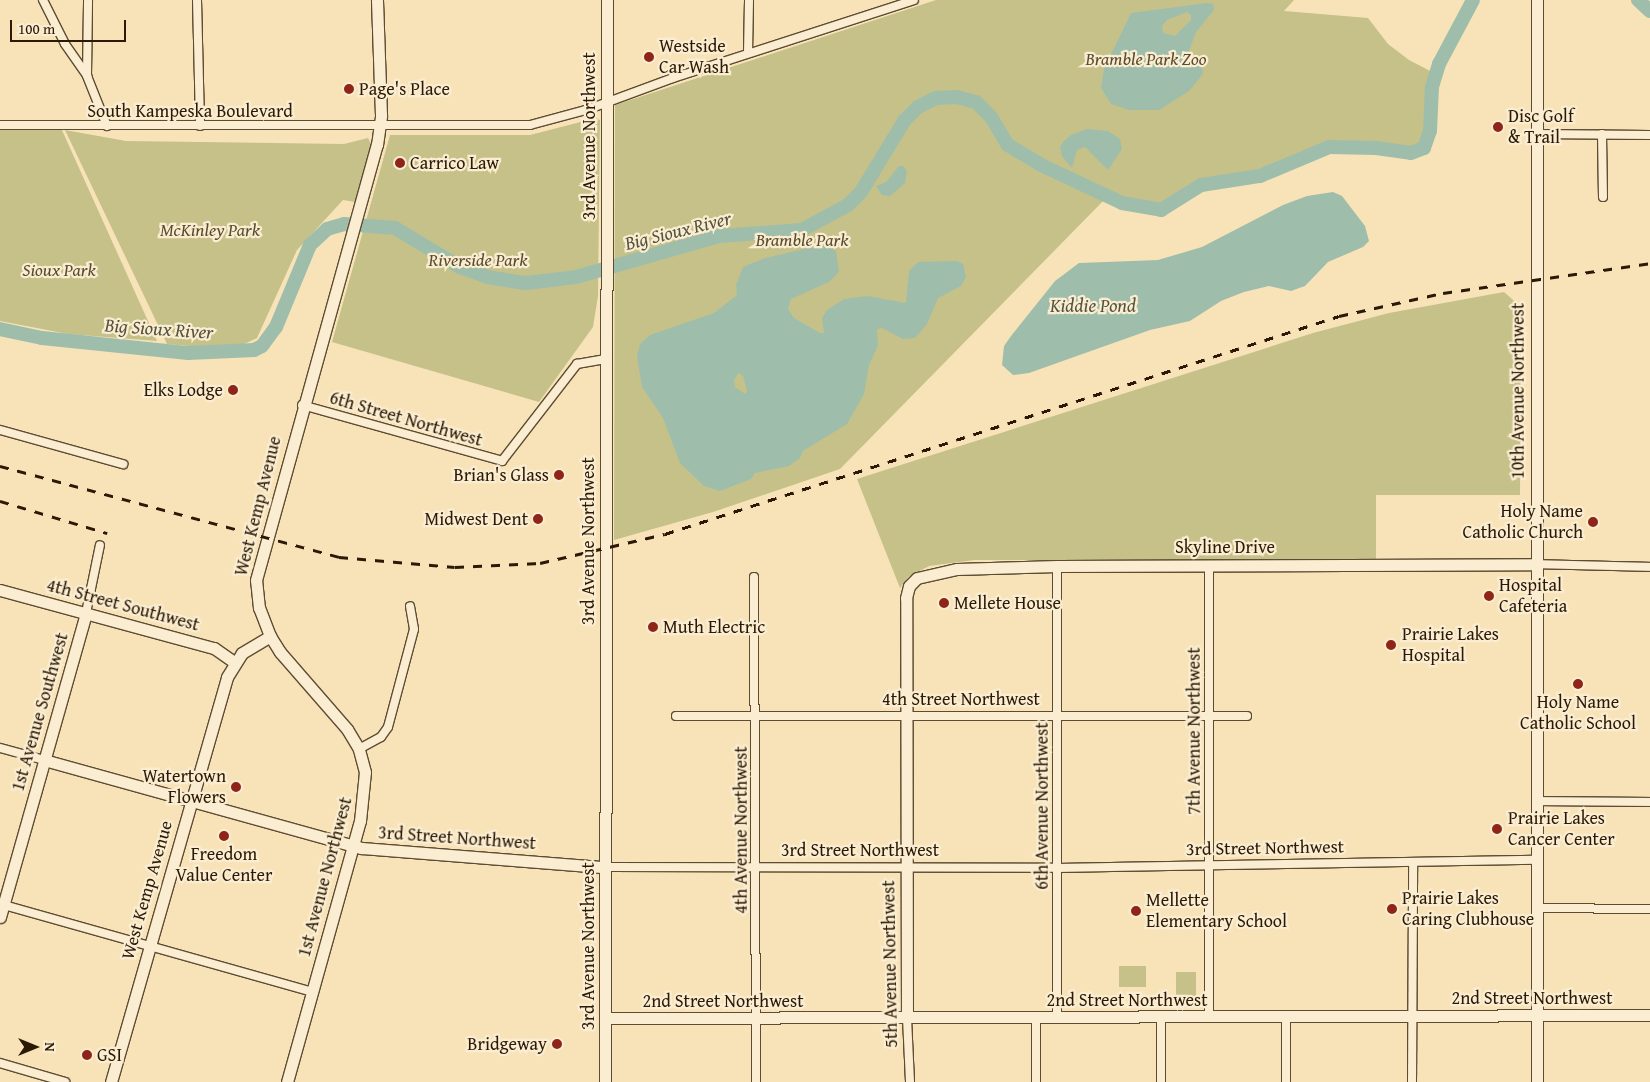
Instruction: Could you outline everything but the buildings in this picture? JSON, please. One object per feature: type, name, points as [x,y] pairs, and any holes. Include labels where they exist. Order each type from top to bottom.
[{"type":"street","points":[[42,0],[65,44],[87,76],[107,126]]},
{"type":"street","points":[[87,76],[88,0]]},
{"type":"street","points":[[197,0],[200,126]]},
{"type":"street","name":"West Kemp Avenue","points":[[270,636],[257,598],[257,570],[302,405],[362,199],[380,127],[377,0]]},
{"type":"street","name":"3rd Avenue Northwest","points":[[605,1082],[607,0]]},
{"type":"street","points":[[748,53],[749,0]]},
{"type":"street","name":"South Kampeska Boulevard","points":[[0,125],[518,126],[551,121],[896,3],[914,0]]},
{"type":"street","name":"10th Avenue Northwest","points":[[1537,0],[1535,134],[1537,1082]]},
{"type":"street","points":[[1535,134],[1650,135]]},
{"type":"street","points":[[1602,134],[1603,197]]},
{"type":"street","name":"6th Street Northwest","points":[[302,405],[502,461],[577,364],[606,359]]},
{"type":"street","points":[[0,430],[123,464]]},
{"type":"street","name":"1st Avenue Southwest","points":[[1,909],[86,613],[100,545]]},
{"type":"street","points":[[1535,564],[1650,567]]},
{"type":"street","name":"Skyline Drive","points":[[916,578],[957,569],[1057,566],[1535,564]]},
{"type":"street","name":"7th Avenue Northwest","points":[[1209,565],[1210,1017]]},
{"type":"street","name":"6th Avenue Northwest","points":[[1057,566],[1058,1018]]},
{"type":"street","name":"4th Avenue Northwest","points":[[754,577],[757,867],[756,1082]]},
{"type":"street","name":"5th Avenue Northwest","points":[[910,1082],[907,1018],[905,867],[906,598],[909,586],[916,578]]},
{"type":"street","name":"4th Street Southwest","points":[[0,590],[214,648],[234,662]]},
{"type":"street","points":[[234,662],[248,648],[270,636],[347,729],[359,750],[381,737],[388,727],[414,629],[410,606]]},
{"type":"street","name":"West Kemp Avenue","points":[[111,1082],[191,800],[234,662]]},
{"type":"street","name":"4th Street Northwest","points":[[676,716],[1247,716]]},
{"type":"street","points":[[0,748],[44,760]]},
{"type":"street","name":"1st Avenue Northwest","points":[[287,1082],[353,846],[365,795],[365,772],[359,750]]},
{"type":"street","name":"3rd Street Northwest","points":[[44,760],[353,846],[605,867],[1058,868],[1413,864],[1536,860]]},
{"type":"street","points":[[1536,802],[1650,802]]},
{"type":"street","points":[[1412,1082],[1413,864]]},
{"type":"street","points":[[1536,908],[1650,908]]},
{"type":"street","points":[[1,909],[149,946],[312,992]]},
{"type":"street","name":"2nd Street Northwest","points":[[605,1018],[1650,1015]]},
{"type":"street","points":[[1286,1016],[1286,1082]]},
{"type":"street","points":[[1161,1017],[1161,1082]]},
{"type":"street","points":[[1036,1018],[1036,1082]]},
{"type":"street","points":[[0,1063],[65,1082]]},
{"type":"green space","name":"Bramble Park","points":[[936,0],[1294,0],[1284,11],[1368,18],[1388,44],[1409,60],[1436,74],[1430,108],[1428,140],[1424,148],[1411,153],[1376,148],[1329,147],[1260,176],[1202,185],[1161,210],[1137,208],[1108,196],[840,469],[713,512],[614,540],[615,105]]},
{"type":"green space","name":"Riverside Park","points":[[596,118],[600,120],[598,296],[593,327],[539,402],[332,342],[390,135],[530,135]]},
{"type":"green space","name":"Sioux Park","points":[[0,128],[61,128],[157,341],[68,334],[0,321]]},
{"type":"green space","name":"McKinley Park","points":[[65,130],[126,141],[344,144],[368,138],[372,146],[355,202],[343,200],[297,250],[257,338],[231,350],[167,344]]},
{"type":"green space","points":[[1504,292],[1521,307],[1520,495],[1376,495],[1376,560],[974,560],[929,566],[908,577],[900,588],[857,479],[1313,333],[1389,313]]},
{"type":"green space","points":[[1119,966],[1146,966],[1146,987],[1119,987]]},
{"type":"green space","points":[[1176,972],[1196,972],[1196,1003],[1176,1003]]},
{"type":"water","points":[[1207,3],[1213,4],[1214,10],[1196,32],[1189,51],[1189,60],[1202,67],[1203,74],[1189,91],[1159,110],[1129,110],[1111,104],[1101,88],[1104,69],[1131,13]],"holes":[[[1187,12],[1191,15],[1191,20],[1175,36],[1163,33],[1162,26],[1167,20]]]},
{"type":"water","points":[[1087,129],[1108,131],[1120,139],[1122,149],[1108,170],[1085,147],[1077,150],[1072,168],[1062,156],[1060,147],[1064,141],[1071,135]]},
{"type":"water","points":[[899,166],[903,166],[907,171],[905,183],[890,196],[882,195],[876,186],[886,182]]},
{"type":"water","name":"Kiddie Pond","points":[[1333,192],[1342,196],[1365,226],[1369,241],[1363,247],[1328,262],[1305,286],[1291,291],[1269,286],[1244,292],[1221,301],[1190,321],[1150,330],[1029,373],[1013,375],[1002,365],[1004,346],[1011,336],[1055,281],[1079,263],[1158,260],[1202,247],[1283,205],[1307,196]]},
{"type":"water","points":[[823,245],[836,251],[839,272],[829,282],[791,299],[788,309],[794,318],[820,333],[824,333],[822,318],[827,310],[844,299],[868,296],[906,303],[909,271],[918,262],[957,261],[963,264],[966,277],[961,286],[938,298],[927,324],[915,338],[903,339],[882,328],[877,329],[878,345],[869,365],[864,394],[847,424],[803,451],[800,458],[789,466],[755,473],[751,479],[720,491],[704,486],[680,463],[663,418],[642,387],[637,356],[640,344],[650,335],[714,313],[737,295],[736,285],[743,267],[765,258]],"holes":[[[738,373],[743,376],[747,391],[745,394],[735,387],[734,381]]]},
{"type":"waterway","name":"Big Sioux River","points":[[0,329],[42,338],[188,353],[254,350],[262,346],[276,327],[310,245],[327,229],[344,224],[395,228],[460,267],[487,277],[526,283],[576,277],[719,236],[802,230],[848,205],[861,192],[904,121],[918,107],[936,98],[957,97],[976,102],[991,117],[1008,145],[1041,165],[1122,203],[1161,210],[1201,185],[1260,176],[1329,147],[1376,148],[1411,153],[1424,148],[1430,131],[1432,87],[1439,64],[1473,0]]},
{"type":"waterway","name":"Big Sioux River","points":[[1638,0],[1650,11]]},
{"type":"railway","points":[[0,466],[339,557],[455,567],[540,563],[665,534],[1339,316],[1443,293],[1650,263]]},
{"type":"railway","points":[[0,501],[107,533]]},
{"type":"place","name":"Westside Car Wash","points":[[649,57]]},
{"type":"place","name":"Page's Place","points":[[349,89]]},
{"type":"place","name":"Disc Golf & Trail","points":[[1498,127]]},
{"type":"place","name":"Carrico Law","points":[[400,163]]},
{"type":"place","name":"Elks Lodge","points":[[233,390]]},
{"type":"place","name":"Brian's Glass","points":[[559,475]]},
{"type":"place","name":"Midwest Dent","points":[[538,519]]},
{"type":"place","name":"Holy Name Catholic Church","points":[[1593,522]]},
{"type":"place","name":"Hospital Cafeteria","points":[[1489,596]]},
{"type":"place","name":"Mellete House","points":[[944,603]]},
{"type":"place","name":"Muth Electric","points":[[653,627]]},
{"type":"place","name":"Prairie Lakes Hospital","points":[[1391,645]]},
{"type":"place","name":"Holy Name Catholic School","points":[[1578,684]]},
{"type":"place","name":"Watertown Flowers","points":[[236,787]]},
{"type":"place","name":"Prairie Lakes Cancer Center","points":[[1497,829]]},
{"type":"place","name":"Freedom Value Center","points":[[224,836]]},
{"type":"place","name":"Prairie Lakes Caring Clubhouse","points":[[1392,909]]},
{"type":"place","name":"Mellette Elementary School","points":[[1136,911]]},
{"type":"place","name":"Bridgeway","points":[[557,1044]]},
{"type":"place","name":"GSI","points":[[87,1055]]},
{"type":"park label","name":"Bramble Park Zoo","points":[[1146,59]]}]
